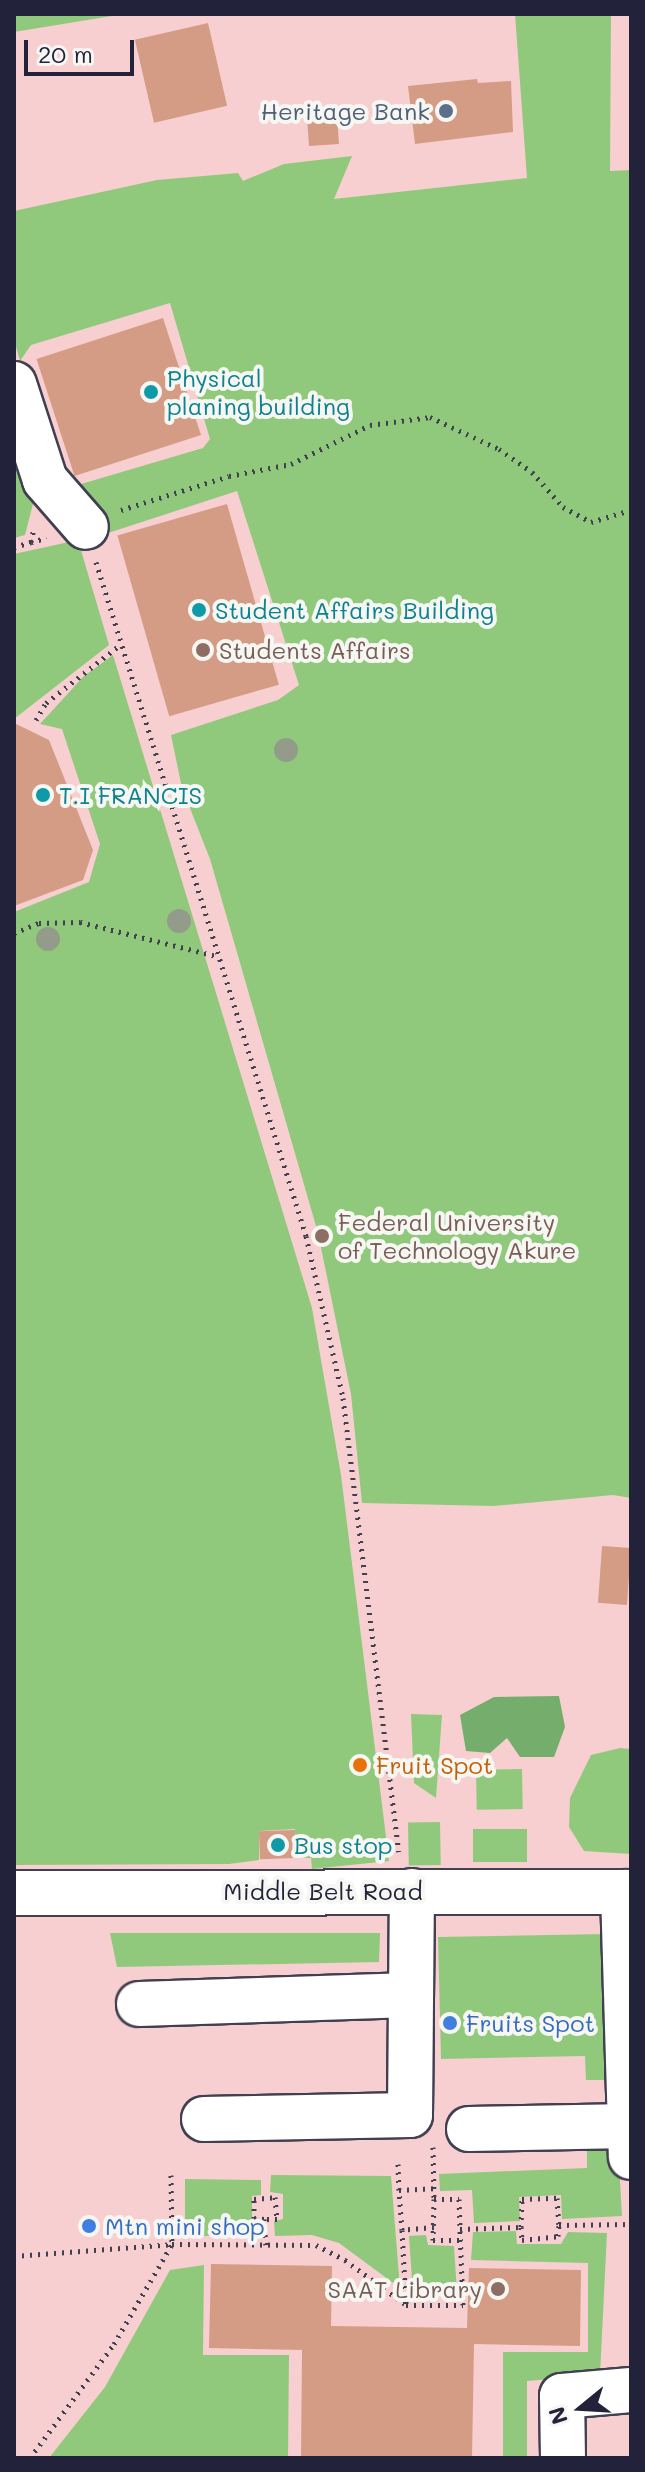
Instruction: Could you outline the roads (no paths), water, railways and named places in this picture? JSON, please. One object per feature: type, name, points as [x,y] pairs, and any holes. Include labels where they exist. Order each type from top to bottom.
[{"type":"street","points":[[17,406],[45,480],[80,518]]},
{"type":"street","points":[[204,2119],[410,2115],[408,1891]]},
{"type":"street","points":[[627,1892],[631,2157]]},
{"type":"street","name":"Middle Belt Road","points":[[14,1893],[627,1892]]},
{"type":"street","points":[[139,2004],[411,1995]]},
{"type":"street","points":[[469,2129],[630,2126]]},
{"type":"street","points":[[563,2458],[562,2396],[631,2390]]},
{"type":"place","name":"Heritage Bank","points":[[446,111]]},
{"type":"place","name":"Physical planing building","points":[[151,392]]},
{"type":"place","name":"Student Affairs Building","points":[[199,610]]},
{"type":"place","name":"Students Affairs","points":[[203,650]]},
{"type":"place","name":"T.I FRANCIS","points":[[43,795]]},
{"type":"place","name":"Federal University of Technology Akure","points":[[322,1236]]},
{"type":"place","name":"Fruit Spot","points":[[360,1765]]},
{"type":"place","name":"Bus stop","points":[[278,1845]]},
{"type":"place","name":"Fruits Spot","points":[[450,2023]]},
{"type":"place","name":"Mtn mini shop","points":[[89,2226]]},
{"type":"place","name":"SAAT Library","points":[[498,2289]]}]
